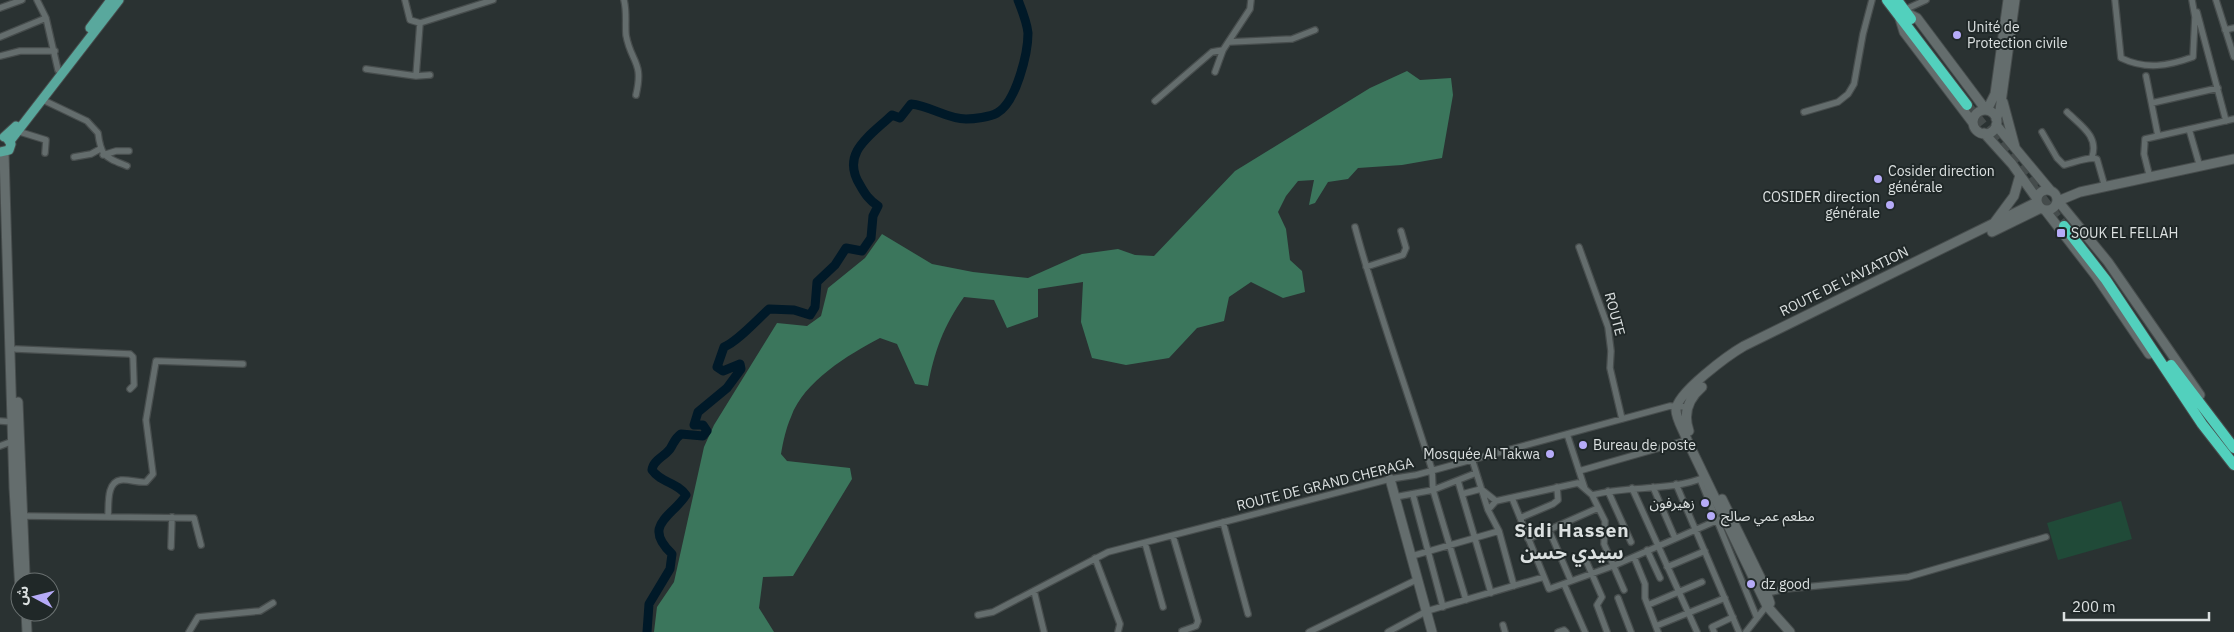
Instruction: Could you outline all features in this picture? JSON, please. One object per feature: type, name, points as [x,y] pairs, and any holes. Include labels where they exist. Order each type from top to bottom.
[{"type":"highway","points":[[1887,0],[1903,13]]},
{"type":"highway","points":[[1897,0],[1903,13],[1972,102]]},
{"type":"highway","points":[[2234,448],[2167,360],[2111,275],[2066,224],[2173,378],[2202,424],[2234,466]]},
{"type":"main road","points":[[19,572],[3,145],[111,0]]},
{"type":"main road","points":[[25,572],[16,348],[3,145],[17,131],[119,0]]},
{"type":"main road","points":[[1984,133],[1992,130],[1999,113],[1998,94],[2008,0]]},
{"type":"main road","points":[[1973,123],[1977,113],[1986,110],[1998,94],[2015,0]]},
{"type":"main road","points":[[1903,13],[1904,32],[1978,131],[1984,133],[2020,175],[2040,205],[2096,276],[2158,366],[2173,378]]},
{"type":"main road","points":[[1972,102],[1998,94]]},
{"type":"main road","points":[[1998,94],[2016,152]]},
{"type":"main road","points":[[1972,102],[1986,110],[2016,152],[2055,196],[2108,262],[2204,401],[2212,420]]},
{"type":"main road","points":[[2040,205],[2041,193],[2055,196],[2080,192],[2234,159]]},
{"type":"main road","points":[[1993,224],[2014,196],[2020,175]]},
{"type":"main road","points":[[1798,632],[1768,600],[1724,517],[1688,430],[1688,407],[1696,392],[1725,366],[1747,350],[2040,205],[2052,209],[2055,196]]},
{"type":"main road","name":"ROUTE DE L'AVIATION","points":[[1677,405],[1720,362],[1744,346],[1993,224],[2040,205]]},
{"type":"main road","points":[[1677,405],[1677,414],[1703,478],[1768,600],[1790,632]]},
{"type":"main road","points":[[1390,479],[1432,632]]},
{"type":"street","points":[[0,8],[22,0]]},
{"type":"street","points":[[37,0],[46,18],[58,70]]},
{"type":"street","points":[[405,0],[410,20],[420,23],[493,0]]},
{"type":"street","points":[[624,0],[626,36],[638,64],[640,77],[636,95]]},
{"type":"street","points":[[1215,72],[1223,50],[1250,9],[1251,0]]},
{"type":"street","points":[[1804,112],[1838,102],[1848,94],[1854,84],[1863,34],[1872,0]]},
{"type":"street","points":[[1903,13],[1926,0]]},
{"type":"street","points":[[2115,0],[2121,58],[2136,66],[2157,65],[2193,56],[2195,17],[2193,0]]},
{"type":"street","points":[[2193,0],[2226,121]]},
{"type":"street","points":[[2216,0],[2234,57]]},
{"type":"street","points":[[0,37],[46,18]]},
{"type":"street","points":[[416,76],[420,23]]},
{"type":"street","points":[[2225,30],[2234,28]]},
{"type":"street","points":[[1229,42],[1292,39],[1316,30]]},
{"type":"street","points":[[1155,101],[1212,52],[1223,50]]},
{"type":"street","points":[[0,56],[20,51],[54,51]]},
{"type":"street","points":[[366,69],[416,76],[430,75]]},
{"type":"street","points":[[2146,76],[2158,136]]},
{"type":"street","points":[[2152,103],[2218,88]]},
{"type":"street","points":[[41,99],[87,121],[98,133],[101,152]]},
{"type":"street","points":[[2042,132],[2057,158],[2064,165],[2079,163],[2092,157],[2095,148],[2092,136],[2067,112]]},
{"type":"street","points":[[2150,178],[2144,139],[2234,119]]},
{"type":"street","points":[[2189,129],[2200,167]]},
{"type":"street","points":[[17,131],[46,140],[45,153]]},
{"type":"street","points":[[74,157],[101,152],[129,150]]},
{"type":"street","points":[[101,152],[127,166]]},
{"type":"street","points":[[2092,157],[2097,159],[2105,187]]},
{"type":"street","points":[[1355,227],[1366,267],[1432,470],[1433,490],[1466,600]]},
{"type":"street","points":[[1366,267],[1404,254],[1406,248],[1401,230]]},
{"type":"street","name":"ROUTE","points":[[1580,247],[1608,326],[1611,350],[1610,368],[1622,419]]},
{"type":"street","points":[[16,348],[130,354],[133,357],[134,385],[130,389]]},
{"type":"street","points":[[108,516],[110,492],[114,484],[121,480],[146,482],[153,474],[146,420],[156,361],[243,364]]},
{"type":"street","name":"ROUTE DE GRAND CHERAGA","points":[[978,615],[993,612],[1108,552],[1390,479],[1432,470],[1677,405],[1688,407]]},
{"type":"street","points":[[0,422],[13,422]]},
{"type":"street","points":[[1566,434],[1585,489]]},
{"type":"street","points":[[1579,471],[1687,440]]},
{"type":"street","points":[[0,446],[13,441]]},
{"type":"street","points":[[1472,459],[1488,510],[1499,531],[1514,586]]},
{"type":"street","points":[[1394,497],[1433,490],[1476,473]]},
{"type":"street","points":[[1592,495],[1608,491],[1676,484],[1703,478]]},
{"type":"street","points":[[1458,481],[1491,593]]},
{"type":"street","points":[[1488,510],[1496,501],[1578,483],[1592,495],[1604,521],[1604,544],[1624,590]]},
{"type":"street","points":[[1676,484],[1739,632]]},
{"type":"street","points":[[1653,486],[1675,538]]},
{"type":"street","points":[[1520,518],[1554,504],[1558,500],[1557,488]]},
{"type":"street","points":[[1632,488],[1697,632]]},
{"type":"street","points":[[1462,494],[1481,489]]},
{"type":"street","points":[[1481,489],[1496,501]]},
{"type":"street","points":[[1608,491],[1631,542]]},
{"type":"street","points":[[1413,495],[1443,607]]},
{"type":"street","points":[[1512,498],[1549,589],[1613,566],[1724,517],[1739,578],[1757,618]]},
{"type":"street","points":[[1528,539],[1598,508]]},
{"type":"street","points":[[22,516],[194,518],[201,545]]},
{"type":"street","points":[[171,547],[172,518]]},
{"type":"street","points":[[1223,522],[1248,614]]},
{"type":"street","points":[[1550,530],[1571,581]]},
{"type":"street","points":[[1412,556],[1499,531]]},
{"type":"street","points":[[1172,536],[1198,622],[1196,626],[1182,631]]},
{"type":"street","points":[[1746,632],[1768,600],[1785,589],[1908,578],[2046,537]]},
{"type":"street","points":[[1145,543],[1163,607]]},
{"type":"street","points":[[1648,550],[1660,578]]},
{"type":"street","points":[[1667,567],[1705,552]]},
{"type":"street","points":[[1584,556],[1602,597],[1597,605],[1607,632]]},
{"type":"street","points":[[1634,557],[1645,584],[1645,598],[1657,629],[1688,613],[1724,598]]},
{"type":"street","points":[[1094,558],[1120,624],[1118,632]]},
{"type":"street","points":[[1388,632],[1427,612],[1544,577]]},
{"type":"street","points":[[1309,632],[1418,579]]},
{"type":"street","points":[[1648,605],[1702,582]]},
{"type":"street","points":[[1564,584],[1585,632]]},
{"type":"street","points":[[1034,591],[1044,632]]},
{"type":"street","points":[[1618,598],[1631,632]]},
{"type":"street","points":[[189,632],[198,617],[260,611],[273,603]]},
{"type":"street","points":[[1714,632],[1712,627],[1733,617]]},
{"type":"street","points":[[1558,632],[1564,630],[1566,632]]},
{"type":"green space","points":[[1407,71],[1420,80],[1451,78],[1453,95],[1442,158],[1402,165],[1358,168],[1348,179],[1328,182],[1315,203],[1309,205],[1314,180],[1298,181],[1286,196],[1278,212],[1286,229],[1290,260],[1302,271],[1305,292],[1283,298],[1251,282],[1229,297],[1224,321],[1197,328],[1169,358],[1126,365],[1092,358],[1081,322],[1083,282],[1038,289],[1038,317],[1007,328],[994,300],[964,297],[941,339],[933,362],[928,386],[915,384],[897,344],[880,338],[854,352],[828,370],[806,392],[797,404],[789,421],[781,454],[787,461],[850,468],[852,479],[793,576],[763,577],[759,608],[774,632],[654,632],[657,607],[674,582],[704,447],[714,425],[777,323],[807,326],[821,316],[828,288],[865,258],[882,234],[932,264],[973,272],[1028,278],[1082,254],[1118,249],[1135,255],[1154,256],[1235,171],[1370,88]]},
{"type":"green space","points":[[2121,501],[2132,539],[2058,560],[2047,523]]},
{"type":"waterway","points":[[647,632],[649,604],[670,569],[672,554],[663,544],[659,536],[659,528],[686,495],[678,487],[656,474],[652,470],[654,464],[668,452],[675,439],[681,434],[703,436],[707,431],[703,425],[694,425],[698,412],[727,388],[741,369],[740,364],[723,371],[717,367],[724,347],[741,336],[769,309],[794,310],[810,315],[815,307],[817,282],[835,265],[846,248],[862,251],[871,238],[873,216],[878,206],[862,188],[855,174],[853,164],[860,146],[867,138],[892,115],[900,118],[911,104],[952,117],[966,119],[990,116],[1004,108],[1020,77],[1026,53],[1027,25],[1018,0]]},
{"type":"tunnel","points":[[1967,105],[1995,140]]},
{"type":"tunnel","points":[[1994,130],[2041,189]]},
{"type":"tunnel","points":[[2032,186],[2064,226]]},
{"type":"place","name":"Unité de Protection civile","points":[[1957,35]]},
{"type":"place","name":"Cosider direction générale","points":[[1878,179]]},
{"type":"place","name":"COSIDER direction générale","points":[[1890,205]]},
{"type":"place","name":"SOUK EL FELLAH","points":[[2061,233]]},
{"type":"place","name":"Bureau de poste","points":[[1583,445]]},
{"type":"place","name":"Mosquée Al Takwa","points":[[1550,454]]},
{"type":"place","name":"زهيرفون","points":[[1705,503]]},
{"type":"place","name":"مطعم عمي صالح","points":[[1711,516]]},
{"type":"place","name":"dz good","points":[[1751,584]]},
{"type":"district","name":"Sidi Hassen سيدي حسن","points":[[1572,541]]}]
